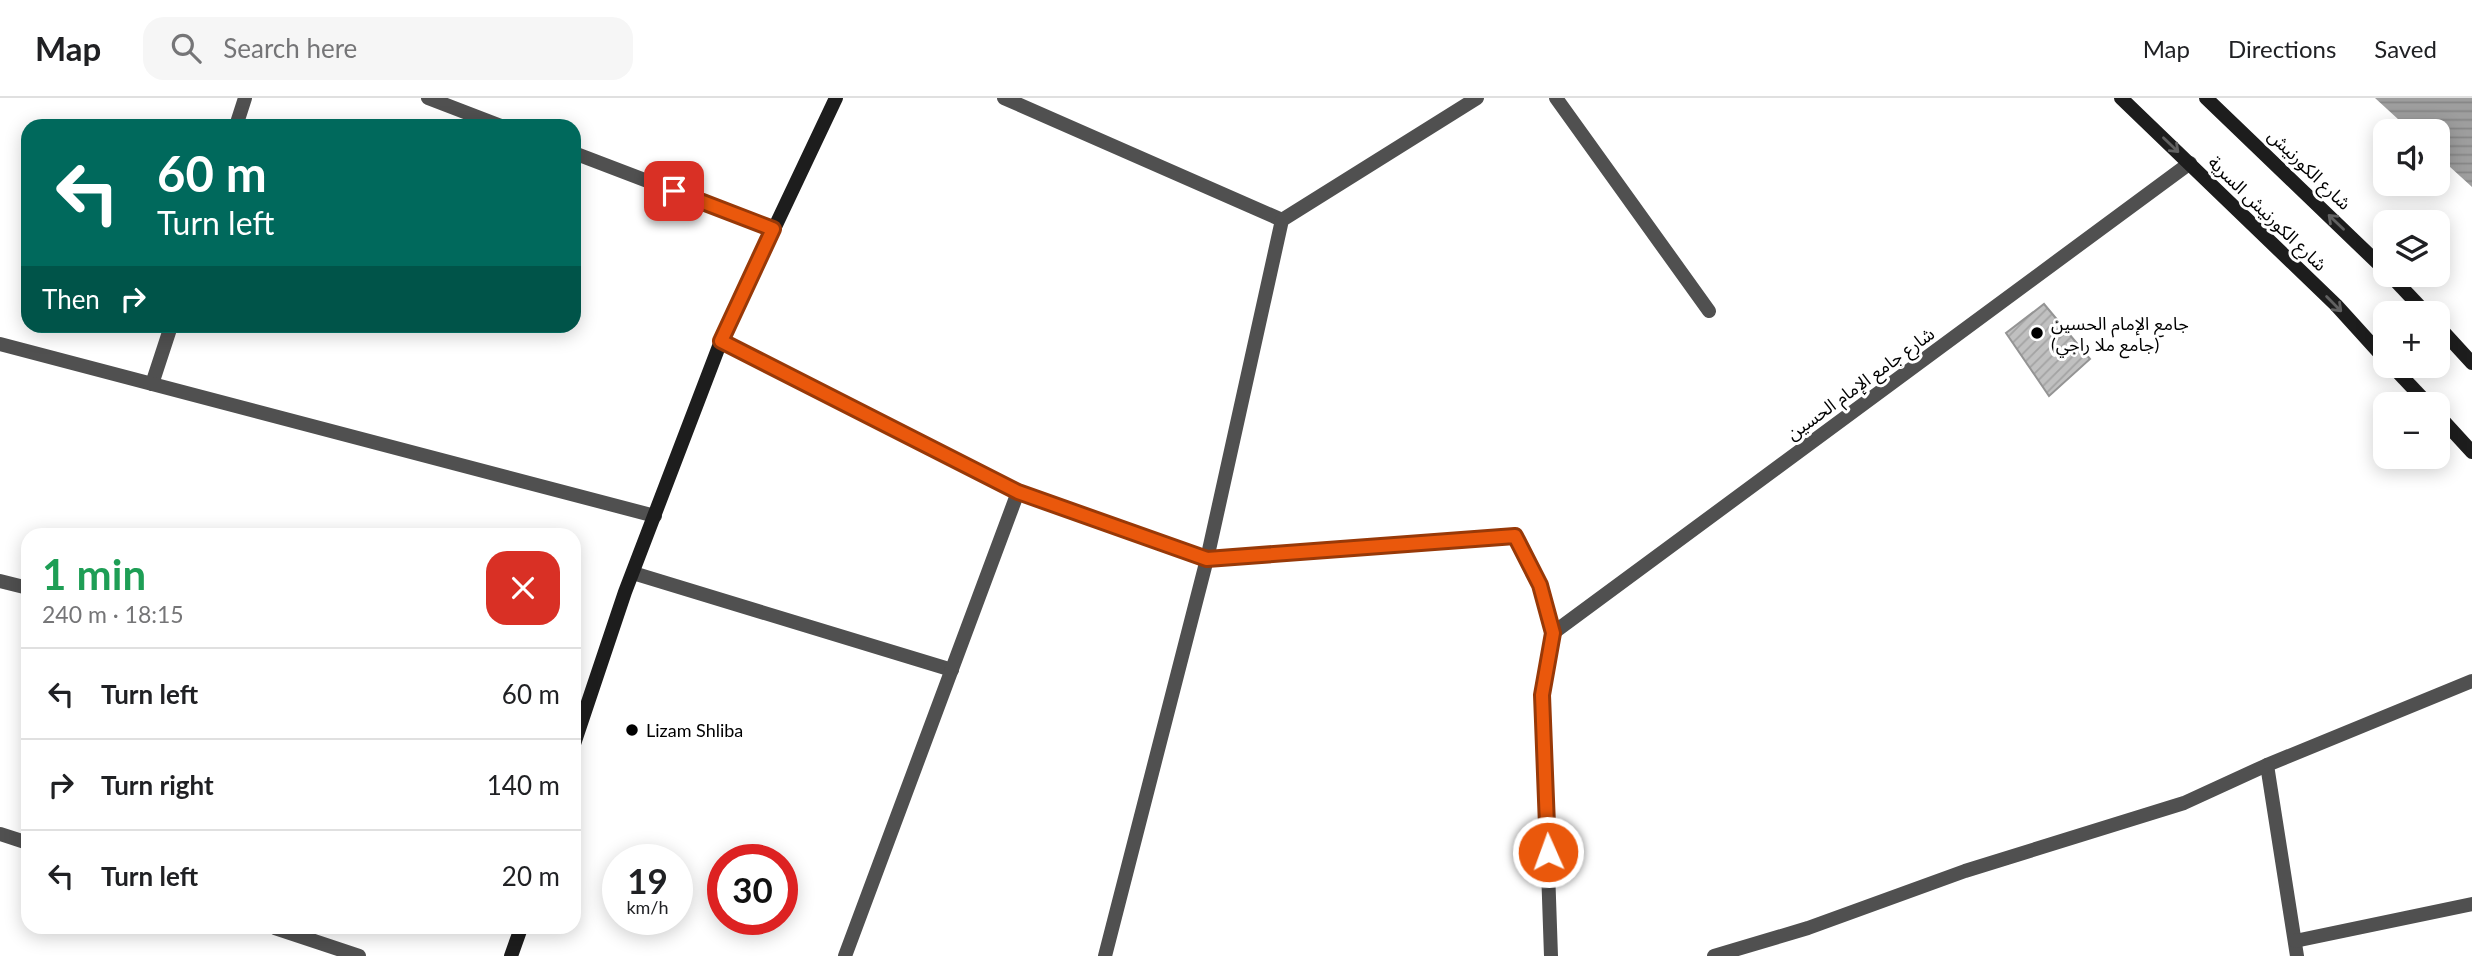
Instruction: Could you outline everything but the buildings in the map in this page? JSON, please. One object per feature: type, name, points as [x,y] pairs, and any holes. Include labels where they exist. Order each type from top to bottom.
[{"type":"main road","points":[[581,721],[633,573],[721,341],[836,98]]},
{"type":"main road","name":"شارع الكورنيش السرية","points":[[2121,98],[2336,305],[2373,346]]},
{"type":"main road","name":"شارع الكورنيش","points":[[2206,98],[2373,258]]},
{"type":"main road","points":[[2401,287],[2415,301]]},
{"type":"main road","points":[[2450,339],[2472,363]]},
{"type":"main road","points":[[2403,378],[2417,392]]},
{"type":"main road","points":[[2450,428],[2472,452]]},
{"type":"main road","points":[[511,956],[519,934]]},
{"type":"street","points":[[238,119],[245,98]]},
{"type":"street","points":[[428,98],[484,119]]},
{"type":"street","points":[[1004,98],[1282,220]]},
{"type":"street","points":[[1105,956],[1207,559],[1282,220],[1477,98]]},
{"type":"street","points":[[1556,98],[1709,311]]},
{"type":"street","points":[[581,156],[773,229]]},
{"type":"street","name":"شارع جامع الإمام الحسين","points":[[1553,633],[2190,163]]},
{"type":"street","points":[[152,384],[169,333]]},
{"type":"street","points":[[721,341],[1018,492],[1207,559],[1515,536],[1540,585],[1553,633],[1542,695],[1551,956]]},
{"type":"street","points":[[0,344],[655,516]]},
{"type":"street","points":[[845,956],[1018,492]]},
{"type":"street","points":[[633,573],[952,670]]},
{"type":"street","points":[[0,581],[21,586]]},
{"type":"street","points":[[1714,956],[1808,928],[1965,872],[2184,803],[2267,765],[2472,681]]},
{"type":"street","points":[[2267,765],[2297,956]]},
{"type":"street","points":[[0,834],[21,842]]},
{"type":"street","points":[[2295,941],[2472,904]]},
{"type":"street","points":[[293,934],[359,956]]},
{"type":"shaded area","points":[[2375,98],[2472,98],[2472,187],[2450,167],[2450,119],[2398,119]]},
{"type":"place","name":"جامع الإمام الحسين (جامع ملا راجي)","points":[[2037,333]]},
{"type":"place","name":"Lizam Shliba","points":[[632,730]]},
{"type":"route","points":[[674,191],[773,229],[721,341],[1018,492],[1207,559],[1515,536],[1540,585],[1553,633],[1542,695],[1548,852]]}]
